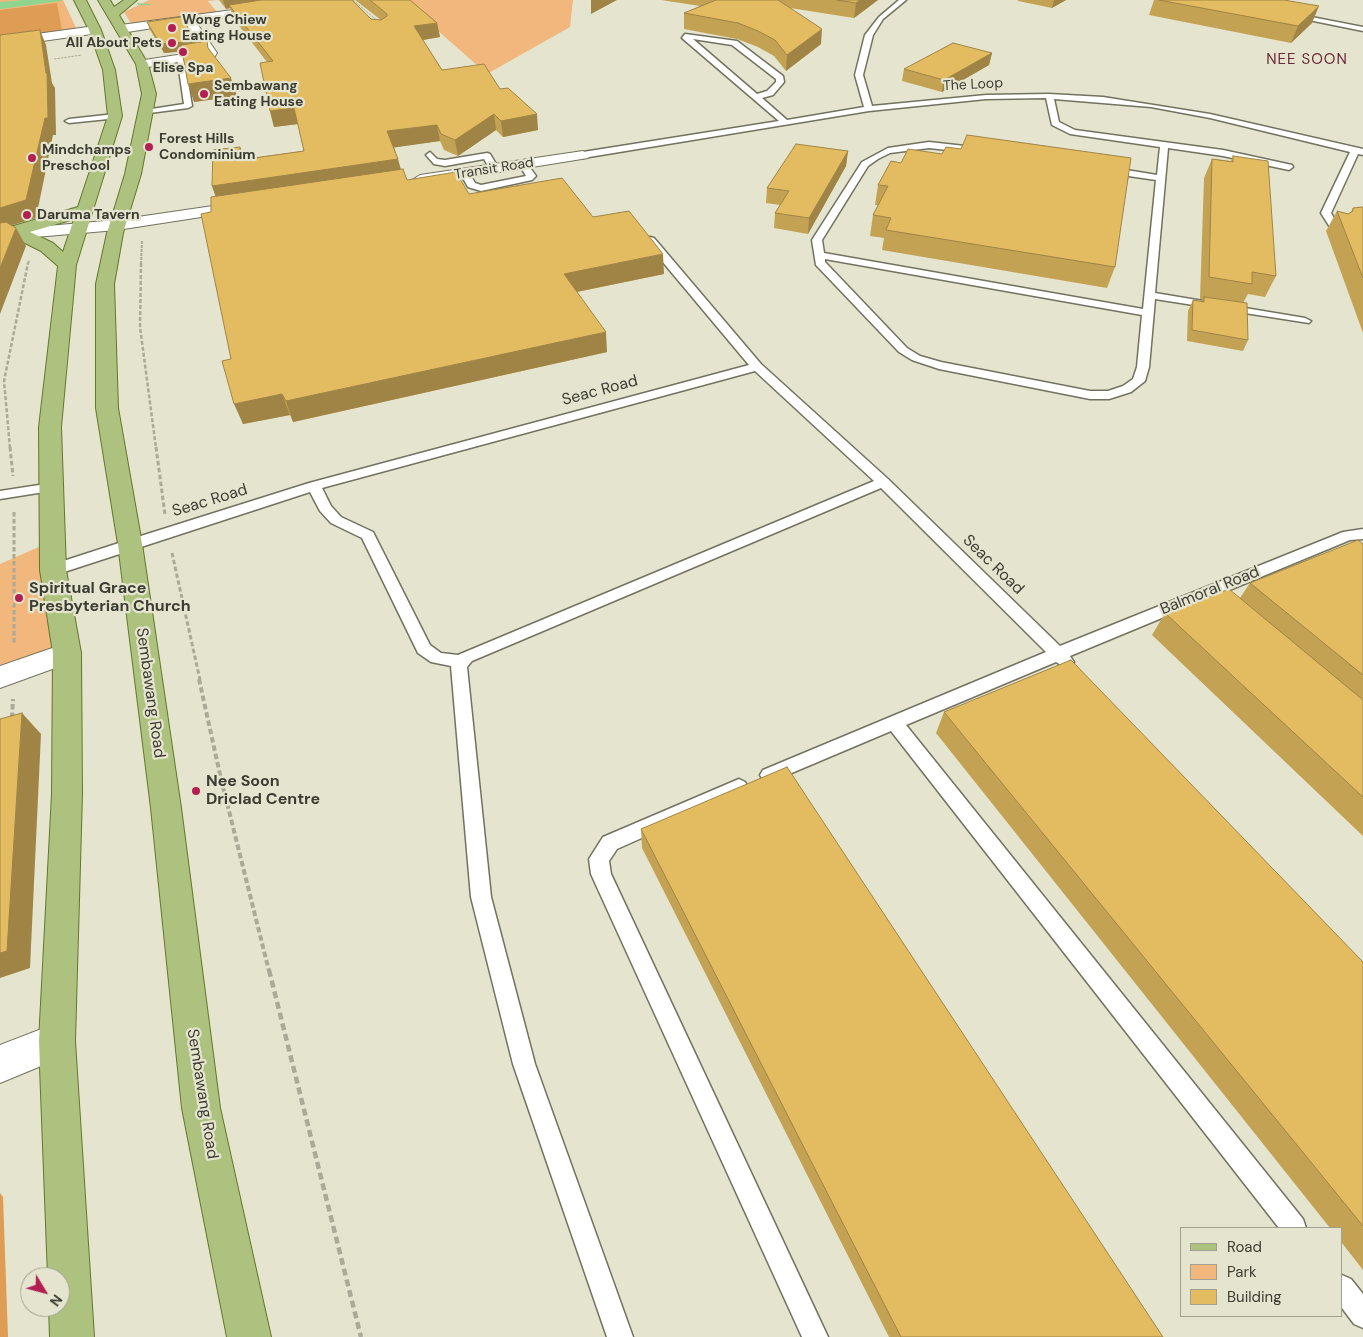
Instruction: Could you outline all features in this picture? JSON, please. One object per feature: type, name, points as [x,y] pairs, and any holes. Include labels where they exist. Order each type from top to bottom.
[{"type":"main road","points":[[72,1337],[57,1041],[67,794],[67,653],[53,570],[50,427],[67,265],[115,116],[109,70],[95,30],[80,0]]},
{"type":"main road","name":"Sembawang Road","points":[[104,0],[142,64],[149,94],[133,174],[117,224],[105,284],[106,408],[130,544],[166,808],[201,1108],[250,1337]]},
{"type":"main road","points":[[112,15],[131,0]]},
{"type":"main road","points":[[8,234],[85,210]]},
{"type":"main road","points":[[8,234],[47,247],[67,265]]},
{"type":"street","points":[[121,29],[282,6]]},
{"type":"street","points":[[142,64],[212,53],[189,20]]},
{"type":"street","points":[[0,43],[95,30]]},
{"type":"street","name":"Transit Road","points":[[408,182],[583,155]]},
{"type":"street","points":[[8,234],[117,224],[266,203]]},
{"type":"street","points":[[7,674],[67,653]]},
{"type":"street","points":[[0,1064],[57,1041]]},
{"type":"lane","points":[[868,109],[859,75],[869,36],[881,18],[902,0]]},
{"type":"lane","points":[[1286,14],[1363,29]]},
{"type":"lane","points":[[685,36],[734,43],[780,78],[770,93],[756,97]]},
{"type":"lane","points":[[685,36],[784,121]]},
{"type":"lane","points":[[145,112],[188,106],[180,58]]},
{"type":"lane","name":"The Loop","points":[[583,155],[784,121],[868,109],[986,96],[1049,96],[1103,99],[1160,107],[1210,116],[1359,151]]},
{"type":"lane","points":[[1049,96],[1055,123],[1061,127],[1090,136],[1223,153],[1289,167]]},
{"type":"lane","points":[[69,121],[115,116]]},
{"type":"lane","points":[[989,152],[929,145],[888,151],[875,157],[866,164],[818,240],[820,263],[903,350],[916,358],[939,365],[1090,395],[1109,395],[1127,389],[1138,381],[1143,367],[1164,146]]},
{"type":"lane","points":[[1336,230],[1326,213],[1359,151]]},
{"type":"lane","points":[[430,155],[434,161],[446,163],[487,156],[494,169]]},
{"type":"lane","points":[[465,173],[471,185],[481,188],[529,178],[531,176],[523,164]]},
{"type":"lane","points":[[1102,169],[1161,178]]},
{"type":"lane","points":[[643,232],[757,367]]},
{"type":"lane","points":[[818,255],[1148,313]]},
{"type":"lane","points":[[1150,295],[1305,321]]},
{"type":"lane","name":"Seac Road","points":[[53,570],[314,486],[757,367],[883,482],[1059,655]]},
{"type":"lane","points":[[620,1337],[524,1064],[481,897],[459,666],[475,654],[883,482]]},
{"type":"lane","points":[[314,486],[325,508],[336,520],[368,535],[424,649],[437,658],[462,662]]},
{"type":"lane","points":[[0,495],[52,487]]},
{"type":"lane","name":"Balmoral Road","points":[[815,1337],[601,874],[599,859],[610,843],[790,777],[894,723],[1206,592],[1348,535],[1363,534]]},
{"type":"lane","points":[[1329,543],[1343,553]]},
{"type":"lane","points":[[1206,592],[1221,604]]},
{"type":"lane","points":[[1059,655],[1079,676]]},
{"type":"lane","points":[[894,723],[1293,1227]]},
{"type":"lane","points":[[1343,1289],[1363,1315]]},
{"type":"path","points":[[353,0],[382,25]]},
{"type":"path","points":[[54,59],[83,54]]},
{"type":"path","points":[[142,239],[140,327],[167,533],[221,779],[361,1337]]},
{"type":"path","points":[[11,720],[7,674],[14,493],[4,382],[30,258],[28,255]]},
{"type":"green space","points":[[0,0],[63,0],[77,30],[0,39]]},
{"type":"green space","points":[[149,0],[218,0],[208,1],[217,12],[132,25],[124,12]]},
{"type":"green space","points":[[403,0],[573,0],[570,27],[487,74]]},
{"type":"green space","points":[[43,545],[67,653],[0,673],[0,564]]},
{"type":"shaded area","points":[[25,0],[62,1],[0,9],[0,2]]},
{"type":"shaded area","points":[[57,3],[62,31],[0,38],[0,10]]},
{"type":"shaded area","points":[[0,1193],[3,1197],[8,1337],[0,1337]]},
{"type":"building","points":[[261,0],[352,0],[371,19],[381,20],[387,14],[370,0],[410,0],[437,23],[414,26],[442,70],[484,64],[500,89],[508,88],[537,114],[501,121],[494,114],[455,140],[441,134],[437,125],[387,131],[398,159],[212,186],[213,150],[240,147],[240,160],[304,151],[294,108],[270,111],[260,63],[273,61],[229,5]]},
{"type":"building","points":[[716,0],[778,0],[822,29],[787,55],[775,40],[758,31],[738,23],[684,13]]},
{"type":"building","points":[[837,0],[860,0],[856,3]]},
{"type":"building","points":[[1159,0],[1284,0],[1319,6],[1298,26]]},
{"type":"building","points":[[181,17],[197,41],[160,44],[147,22]]},
{"type":"building","points":[[40,30],[47,73],[48,118],[45,118],[26,200],[0,208],[0,35]]},
{"type":"building","points":[[207,41],[208,48],[231,78],[188,84],[181,45]]},
{"type":"building","points":[[953,43],[992,53],[944,80],[904,69]]},
{"type":"building","points":[[967,135],[1131,158],[1115,267],[886,230],[891,218],[873,215],[888,186],[878,185],[891,161],[901,163],[908,149],[942,154],[946,147],[961,149]]},
{"type":"building","points":[[796,144],[848,151],[809,218],[775,213],[789,191],[767,188]]},
{"type":"building","points":[[1233,156],[1268,161],[1276,276],[1252,272],[1252,284],[1209,277],[1212,159],[1233,162]]},
{"type":"building","points":[[403,169],[407,180],[456,172],[469,194],[562,178],[593,217],[629,211],[663,254],[564,274],[606,332],[286,401],[282,394],[234,404],[222,361],[231,359],[201,214],[211,212],[211,197]]},
{"type":"building","points":[[1363,207],[1363,278],[1337,211],[1348,214],[1353,211],[1353,208]]},
{"type":"building","points":[[6,222],[16,228],[0,268],[0,223]]},
{"type":"building","points":[[1204,297],[1247,303],[1248,340],[1192,330],[1193,300],[1204,302]]},
{"type":"building","points":[[1358,540],[1363,544],[1363,675],[1250,583]]},
{"type":"building","points":[[1229,589],[1363,700],[1363,797],[1165,613]]},
{"type":"building","points":[[1071,660],[1363,962],[1363,1226],[944,712]]},
{"type":"building","points":[[22,713],[7,951],[0,953],[0,719]]},
{"type":"building","points":[[787,767],[1163,1337],[901,1337],[641,829]]},
{"type":"waterway","points":[[138,4],[150,5]]},
{"type":"place","name":"Wong Chiew Eating House","points":[[172,28]]},
{"type":"place","name":"All About Pets","points":[[172,43]]},
{"type":"place","name":"Elise Spa","points":[[183,52]]},
{"type":"place","name":"Sembawang Eating House","points":[[204,94]]},
{"type":"place","name":"Forest Hills Condominium","points":[[149,147]]},
{"type":"place","name":"Mindchamps Preschool","points":[[32,158]]},
{"type":"place","name":"Daruma Tavern","points":[[27,215]]},
{"type":"place","name":"Spiritual Grace Presbyterian Church","points":[[19,598]]},
{"type":"place","name":"Nee Soon Driclad Centre","points":[[196,791]]},
{"type":"district","name":"NEE SOON","points":[[1307,60]]}]
